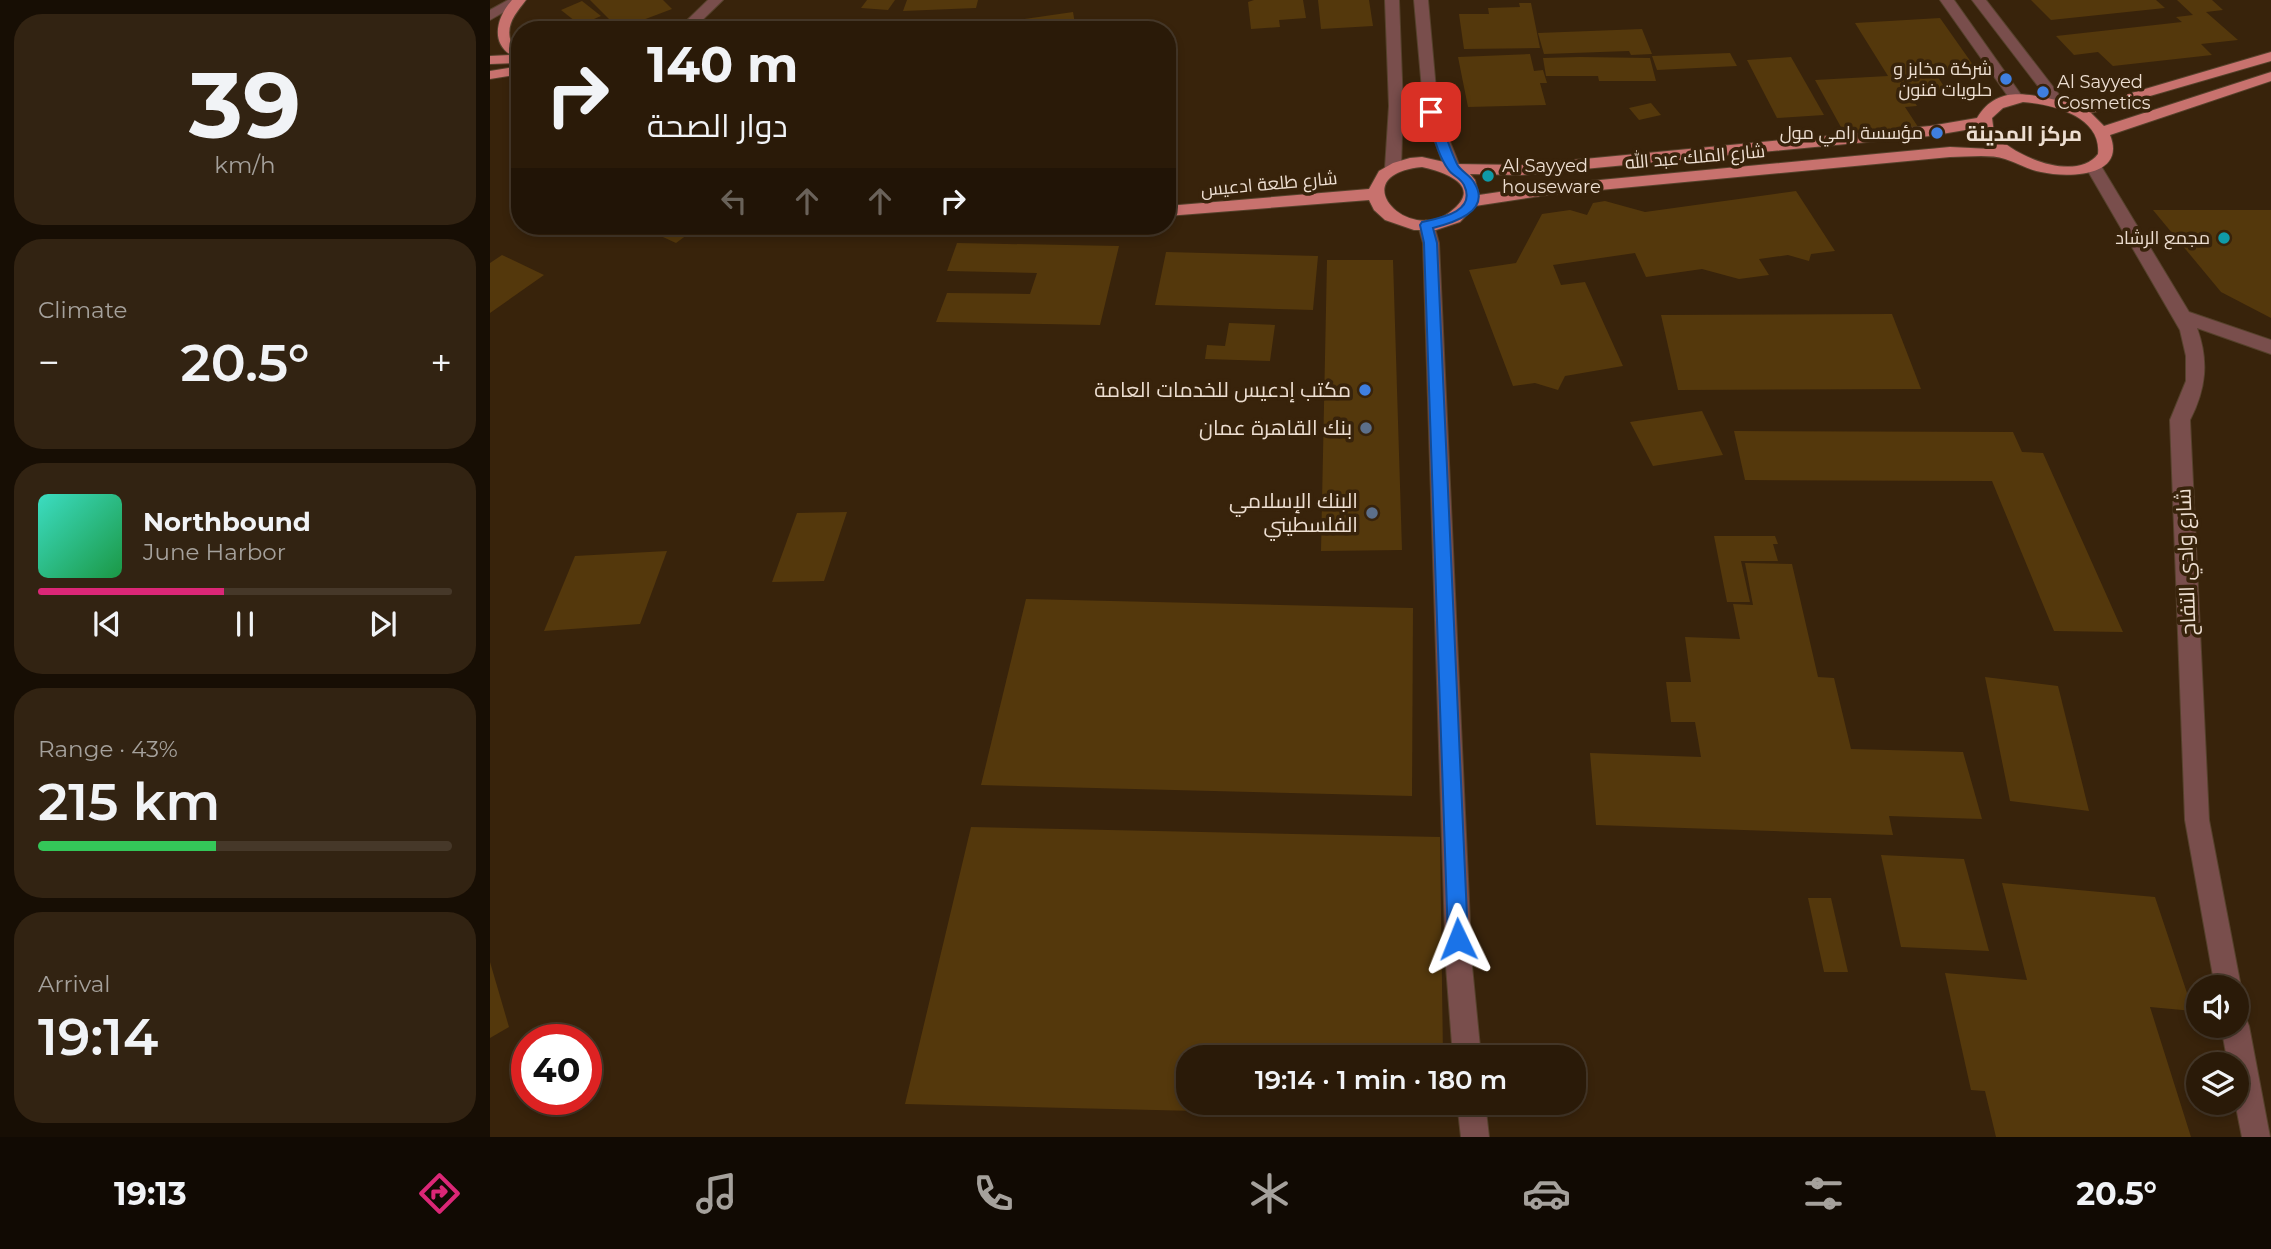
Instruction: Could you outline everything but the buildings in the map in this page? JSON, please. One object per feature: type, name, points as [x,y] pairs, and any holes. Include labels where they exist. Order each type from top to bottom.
[{"type":"main road","points":[[511,51],[502,43],[501,34],[506,14],[518,0]]},
{"type":"main road","points":[[2077,111],[2096,108],[2271,56]]},
{"type":"main road","points":[[490,60],[511,58]]},
{"type":"main road","points":[[490,75],[511,72]]},
{"type":"main road","points":[[2103,132],[2271,76]]},
{"type":"main road","points":[[2017,99],[2041,99],[2059,104],[2077,111],[2103,132],[2107,152],[2102,160],[2093,166],[2061,171],[2023,162],[1994,144],[1986,133],[1983,122],[1986,112],[1994,105],[2017,99]]},
{"type":"main road","points":[[1453,169],[1464,177],[1471,187],[1471,201],[1458,217],[1426,225],[1397,220],[1385,213],[1375,194],[1376,184],[1393,168],[1422,162],[1453,169],[1521,170],[1930,131],[1983,122]]},
{"type":"main road","name":"شارع الملك عبد الله","points":[[1471,201],[1547,190],[1936,154],[2007,154]]},
{"type":"main road","name":"شارع طلعة ادعيس","points":[[1176,210],[1375,194]]},
{"type":"street","points":[[490,16],[518,0]]},
{"type":"street","points":[[694,21],[716,0]]},
{"type":"street","points":[[1392,0],[1396,106],[1393,168]]},
{"type":"street","points":[[1421,0],[1431,112],[1453,169]]},
{"type":"street","points":[[1947,0],[2017,99]]},
{"type":"street","points":[[1979,0],[2059,104]]},
{"type":"street","name":"شارع وادي التفاح","points":[[2093,166],[2183,316],[2193,337],[2197,358],[2193,398],[2180,420],[2197,820],[2226,975]]},
{"type":"street","points":[[1426,225],[1431,243],[1459,966],[1466,1045]]},
{"type":"street","points":[[2183,316],[2271,347]]},
{"type":"street","points":[[2237,1038],[2256,1137]]},
{"type":"street","points":[[1472,1115],[1475,1137]]},
{"type":"place","name":"شركة مخابز و حلويات فنون","points":[[2006,79]]},
{"type":"place","name":"Al Sayyed Cosmetics","points":[[2043,92]]},
{"type":"place","name":"مؤسسة رامي مول","points":[[1937,133]]},
{"type":"place","name":"Al Sayyed houseware","points":[[1488,176]]},
{"type":"place","name":"مجمع الرشاد","points":[[2224,238]]},
{"type":"place","name":"مكتب إدعيس للخدمات العامة","points":[[1365,390]]},
{"type":"place","name":"بنك القاهرة عمان","points":[[1366,428]]},
{"type":"place","name":"البنك الإسلامي الفلسطيني","points":[[1372,513]]},
{"type":"district","name":"مركز المدينة","points":[[2024,134]]},
{"type":"route","points":[[1431,112],[1453,169],[1464,177],[1471,187],[1472,198],[1468,208],[1458,217],[1443,223],[1426,225],[1431,243],[1458,939]]}]
